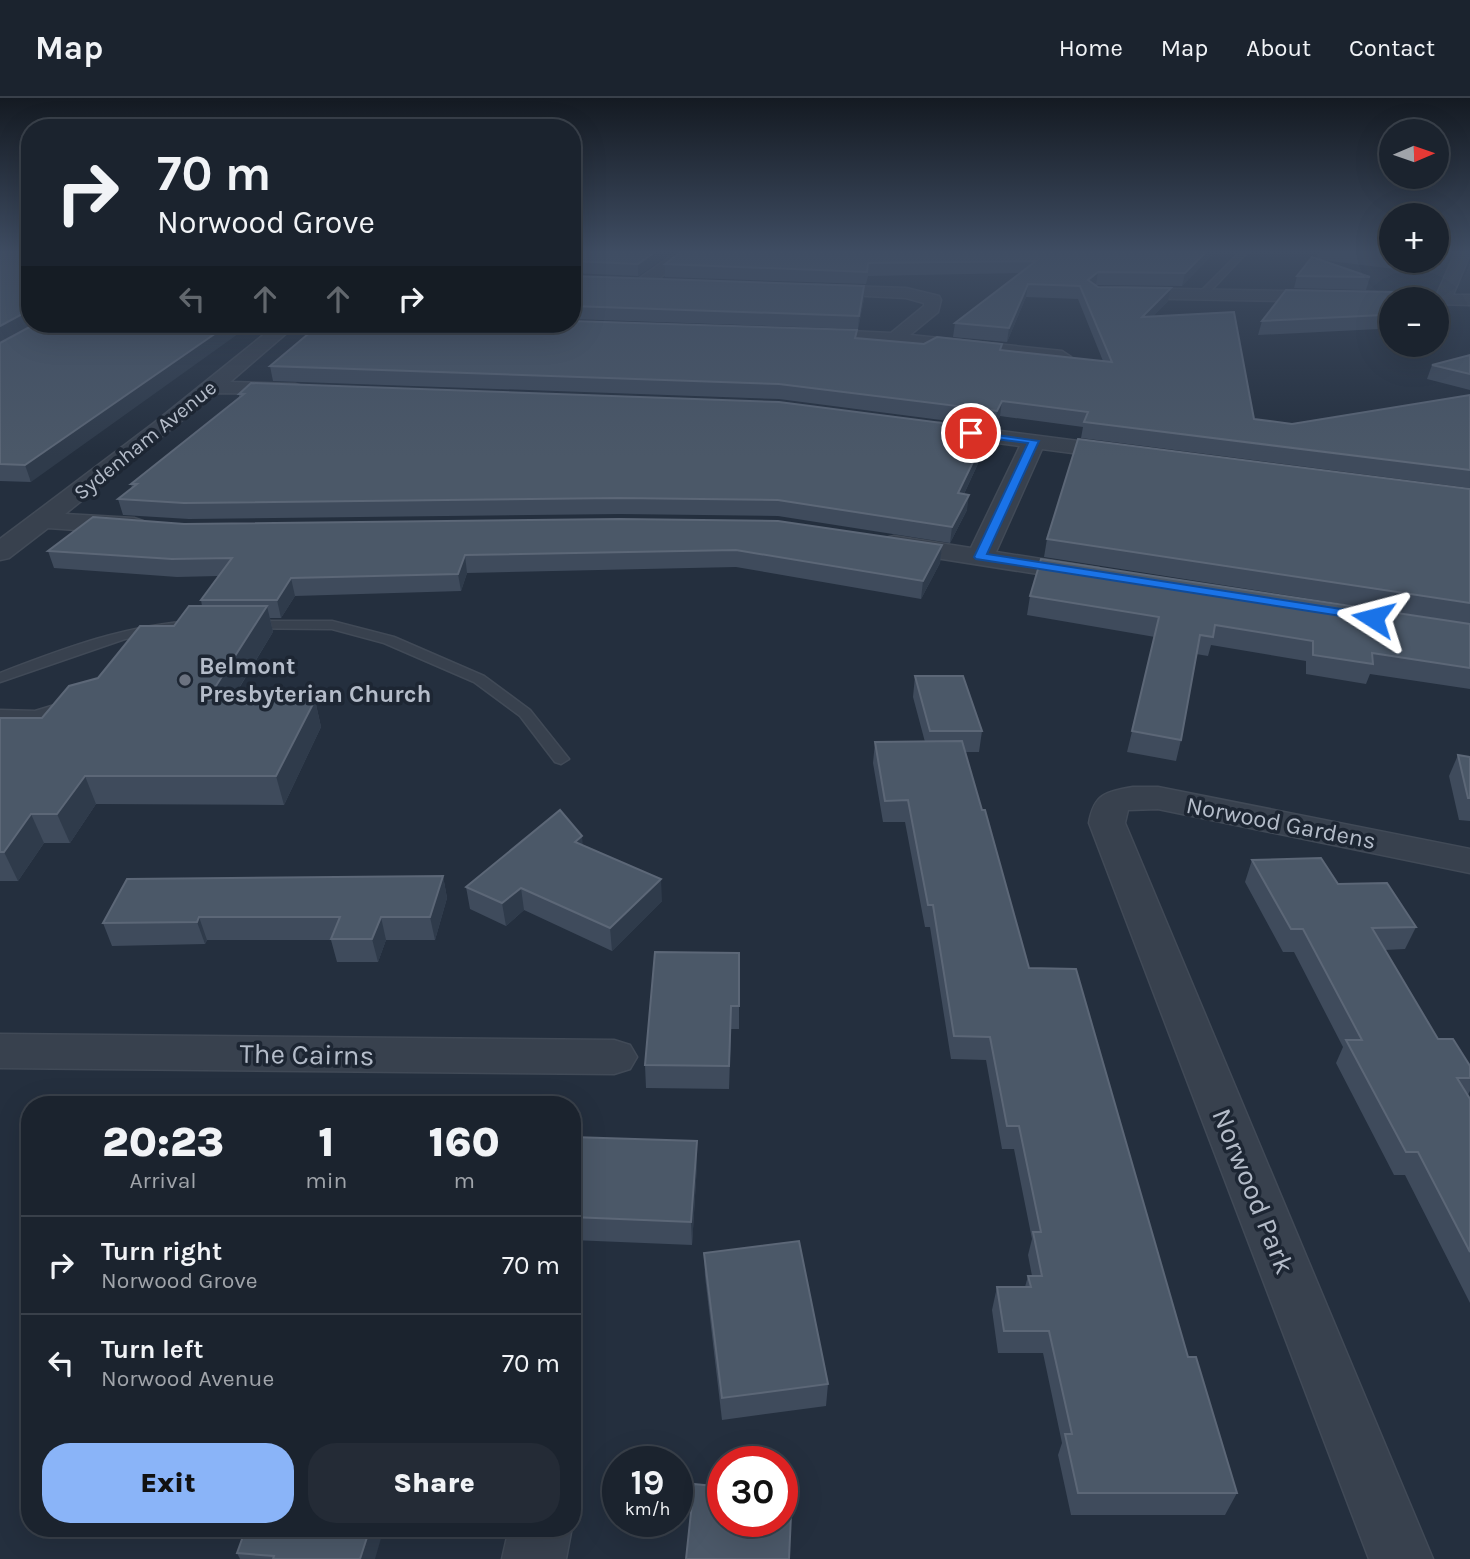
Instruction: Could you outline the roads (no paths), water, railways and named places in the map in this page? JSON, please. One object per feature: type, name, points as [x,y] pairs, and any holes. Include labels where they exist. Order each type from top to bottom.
[{"type":"street","points":[[895,339],[919,319]]},
{"type":"street","name":"Sydenham Avenue","points":[[0,552],[44,520],[277,333]]},
{"type":"street","points":[[785,333],[895,339],[1065,357]]},
{"type":"street","points":[[212,387],[310,390]]},
{"type":"street","points":[[918,426],[1143,455]]},
{"type":"street","points":[[980,557],[1034,441]]},
{"type":"street","points":[[44,520],[153,527]]},
{"type":"street","points":[[871,541],[1113,578]]},
{"type":"street","name":"Norwood Gardens","points":[[1107,823],[1110,806],[1118,800],[1130,797],[1158,798],[1470,861]]},
{"type":"street","name":"Norwood Park","points":[[1107,823],[1401,1559]]},
{"type":"street","name":"The Cairns","points":[[0,1051],[614,1056]]},
{"type":"street","points":[[534,1559],[539,1537]]},
{"type":"lane","points":[[0,678],[138,632],[174,625],[332,625],[389,640],[479,679],[525,713],[561,759]]},
{"type":"lane","points":[[122,650],[138,632]]},
{"type":"lane","points":[[0,715],[36,716],[61,710],[82,697]]},
{"type":"place","name":"Belmont Presbyterian Church","points":[[185,680]]}]
